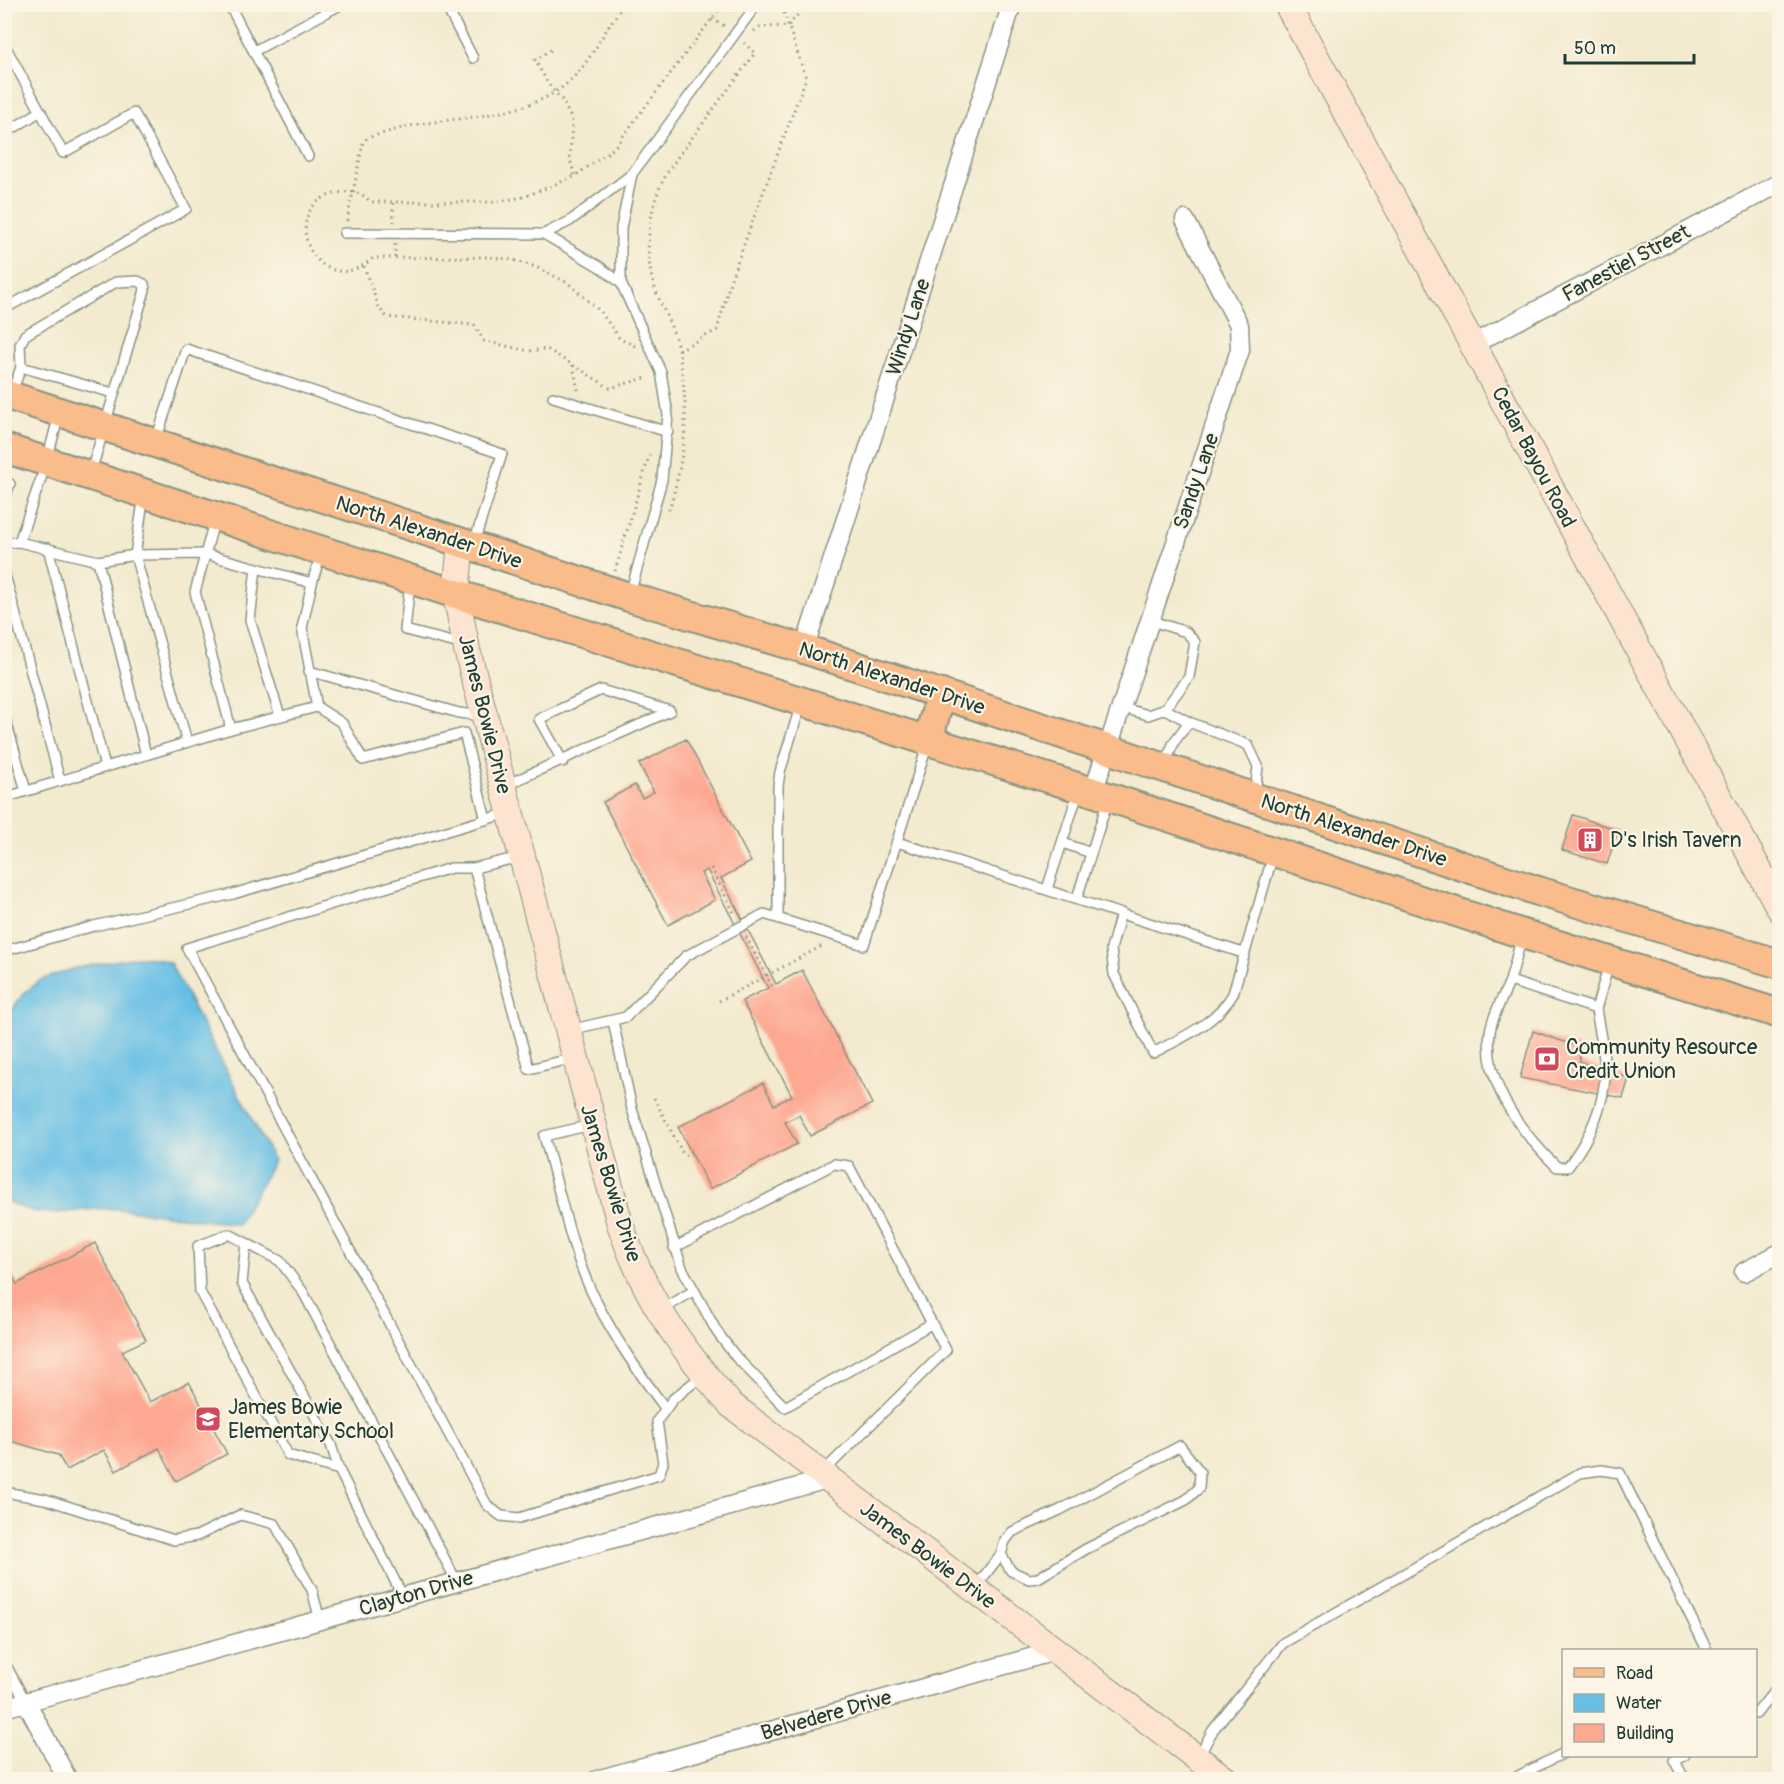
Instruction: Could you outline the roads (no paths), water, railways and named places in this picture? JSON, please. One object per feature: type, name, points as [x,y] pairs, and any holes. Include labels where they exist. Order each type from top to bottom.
[{"type":"main road","name":"North Alexander Drive","points":[[7,395],[619,594],[804,649],[1538,891],[1779,964]]},
{"type":"main road","points":[[4,448],[456,594],[1094,792],[1523,934],[1779,1014]]},
{"type":"main road","points":[[928,740],[941,694]]},
{"type":"main road","points":[[1523,934],[1538,891]]},
{"type":"street","name":"Windy Lane","points":[[804,649],[1012,4]]},
{"type":"street","name":"Cedar Bayou Road","points":[[1287,4],[1779,909]]},
{"type":"street","name":"Fanestiel Street","points":[[1473,344],[1779,183]]},
{"type":"street","name":"Sandy Lane","points":[[1094,792],[1119,708],[1240,350],[1239,325],[1185,220]]},
{"type":"street","name":"James Bowie Drive","points":[[467,544],[456,594],[484,717],[592,1124],[634,1264],[659,1312],[690,1359],[730,1404],[1055,1651],[1199,1756],[1226,1779]]},
{"type":"street","points":[[1744,1272],[1779,1253]]},
{"type":"street","name":"Clayton Drive","points":[[4,1708],[824,1477]]},
{"type":"street","name":"Belvedere Drive","points":[[597,1779],[1055,1651]]},
{"type":"street","points":[[26,1702],[68,1779]]},
{"type":"lane","points":[[229,4],[308,156]]},
{"type":"lane","points":[[254,51],[342,4]]},
{"type":"lane","points":[[445,4],[473,58]]},
{"type":"lane","points":[[344,233],[544,234],[570,220],[632,174],[757,4]]},
{"type":"lane","points":[[4,44],[63,153],[134,113],[186,209],[4,309]]},
{"type":"lane","points":[[4,134],[40,111]]},
{"type":"lane","points":[[619,594],[662,480],[668,432],[666,396],[661,372],[621,283],[621,228],[632,174]]},
{"type":"lane","points":[[544,234],[600,267],[621,283]]},
{"type":"lane","points":[[7,395],[21,367],[20,345],[25,335],[116,282],[138,281],[144,284],[146,291],[90,474]]},
{"type":"lane","points":[[156,443],[186,349],[502,454],[467,544]]},
{"type":"lane","points":[[21,367],[113,393]]},
{"type":"lane","points":[[553,397],[668,432]]},
{"type":"lane","points":[[19,543],[47,461],[60,412]]},
{"type":"lane","points":[[4,482],[10,484],[4,501]]},
{"type":"lane","points":[[144,493],[135,555],[187,742]]},
{"type":"lane","points":[[216,516],[195,591],[231,729]]},
{"type":"lane","points":[[4,543],[48,548],[98,561],[135,555],[205,554],[312,584]]},
{"type":"lane","points":[[48,548],[105,767]]},
{"type":"lane","points":[[322,550],[302,628],[317,706],[342,723],[363,760],[464,733]]},
{"type":"lane","points":[[98,561],[146,755]]},
{"type":"lane","points":[[256,568],[250,620],[280,716]]},
{"type":"lane","points":[[4,571],[60,781]]},
{"type":"lane","points":[[411,579],[405,630],[467,645]]},
{"type":"lane","points":[[1119,708],[1148,715],[1165,709],[1189,678],[1195,642],[1186,632],[1149,620]]},
{"type":"lane","points":[[309,671],[459,713],[484,717]]},
{"type":"lane","points":[[503,786],[563,762],[670,711],[601,690],[539,719],[563,762]]},
{"type":"lane","points":[[778,918],[779,779],[802,701]]},
{"type":"lane","points":[[4,798],[231,729],[317,706]]},
{"type":"lane","points":[[1165,709],[1189,722],[1248,745],[1258,766],[1255,797]]},
{"type":"lane","points":[[459,713],[486,820]]},
{"type":"lane","points":[[4,714],[26,791]]},
{"type":"lane","points":[[1164,767],[1174,742],[1189,722]]},
{"type":"lane","points":[[568,1030],[613,1021],[634,1012],[686,956],[759,916],[768,915],[864,945],[928,740]]},
{"type":"lane","points":[[1047,889],[1063,843],[1094,792]]},
{"type":"lane","points":[[1077,898],[1091,854],[1094,792]]},
{"type":"lane","points":[[4,951],[94,926],[232,894],[510,812]]},
{"type":"lane","points":[[897,842],[1244,953]]},
{"type":"lane","points":[[1063,843],[1091,854]]},
{"type":"lane","points":[[1120,914],[1111,949],[1114,974],[1153,1053],[1200,1028],[1221,1012],[1233,994],[1274,852]]},
{"type":"lane","points":[[522,857],[474,868],[451,868],[188,948],[487,1505],[501,1516],[519,1518],[659,1475],[663,1463],[657,1421],[665,1408],[704,1374]]},
{"type":"lane","points":[[474,868],[529,1069],[575,1058]]},
{"type":"lane","points":[[1523,934],[1510,981],[1490,1030],[1491,1069],[1506,1102],[1532,1142],[1557,1167],[1568,1167],[1589,1138],[1602,1095],[1605,1073],[1596,1009],[1610,961]]},
{"type":"lane","points":[[1510,981],[1596,1009]]},
{"type":"lane","points":[[613,1021],[632,1109],[675,1248],[693,1291],[736,1357],[785,1407],[931,1324]]},
{"type":"lane","points":[[592,1124],[544,1136],[580,1263],[594,1298],[625,1355],[665,1408]]},
{"type":"lane","points":[[675,1248],[834,1164],[849,1166],[945,1350],[824,1477]]},
{"type":"lane","points":[[339,1470],[288,1455],[200,1292],[198,1246],[229,1234],[280,1261],[303,1292],[457,1582]]},
{"type":"lane","points":[[246,1243],[242,1283],[331,1445],[339,1470],[403,1597]]},
{"type":"lane","points":[[659,1312],[693,1291]]},
{"type":"lane","points":[[974,1590],[1001,1554],[1005,1541],[1012,1532],[1060,1510],[1180,1446],[1200,1472],[1199,1488],[1186,1500],[1086,1549],[1045,1575],[1029,1579],[1011,1571],[1001,1554]]},
{"type":"lane","points":[[1199,1756],[1213,1730],[1283,1643],[1580,1473],[1601,1470],[1620,1473],[1707,1649]]},
{"type":"lane","points":[[4,1492],[45,1500],[174,1540],[197,1536],[240,1515],[275,1524],[312,1590],[320,1620]]},
{"type":"lane","points":[[4,1662],[26,1702]]},
{"type":"lane","points":[[1757,1712],[1779,1684]]},
{"type":"lane","points":[[1510,1779],[1562,1753]]},
{"type":"lane","points":[[1680,1757],[1674,1760],[1685,1779]]},
{"type":"water","points":[[136,957],[155,958],[170,963],[274,1161],[238,1224],[118,1209],[62,1213],[36,1212],[5,1200],[5,1020],[23,994],[41,980],[76,968]]},
{"type":"place","name":"D's Irish Tavern","points":[[1590,840]]},
{"type":"place","name":"Community Resource Credit Union","points":[[1547,1059]]},
{"type":"place","name":"James Bowie Elementary School","points":[[208,1419]]}]
